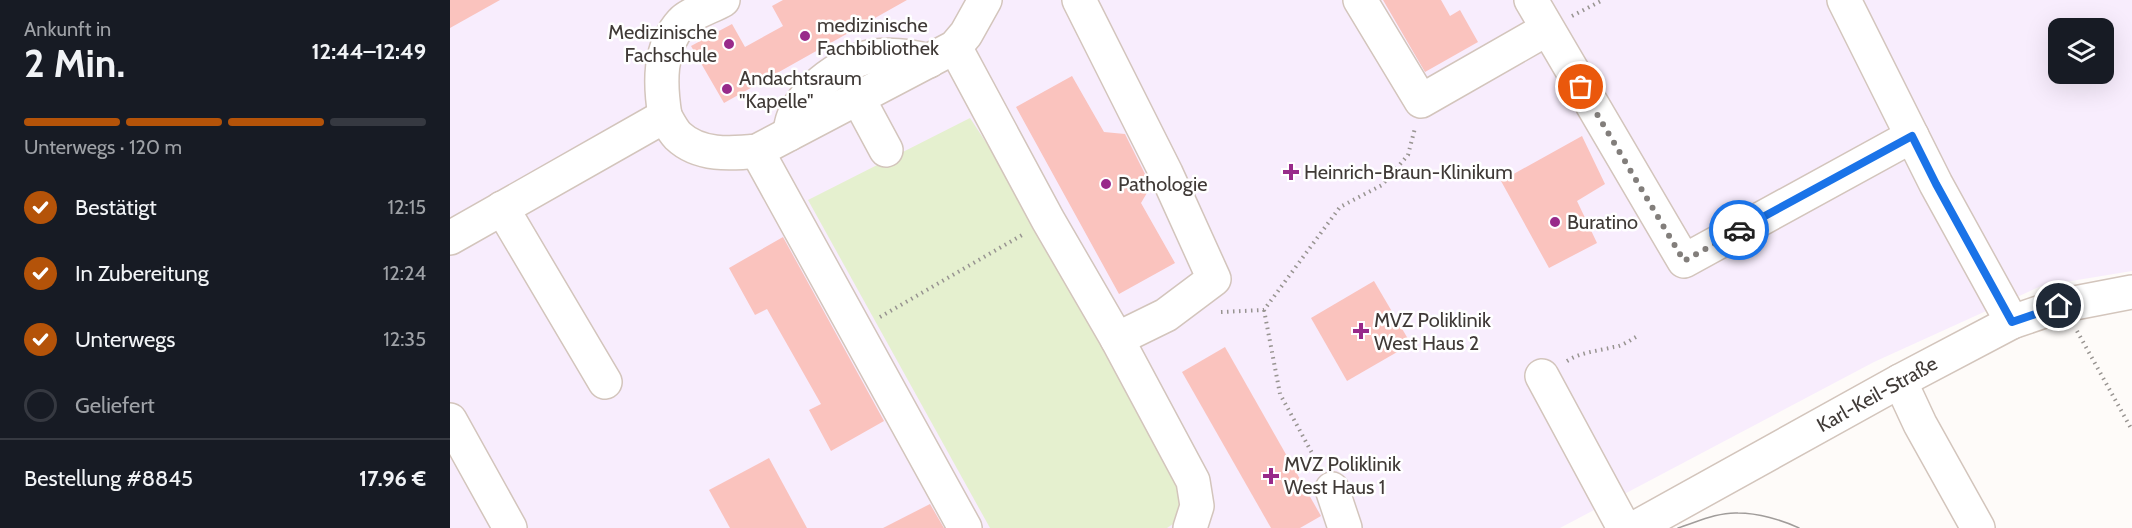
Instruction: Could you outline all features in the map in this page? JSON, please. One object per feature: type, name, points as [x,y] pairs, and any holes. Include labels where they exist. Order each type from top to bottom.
[{"type":"street","points":[[723,0],[677,11],[671,40],[663,62],[660,88],[664,116],[679,137],[697,148],[727,154],[757,151],[942,54],[966,34],[985,0]]},
{"type":"street","points":[[1079,0],[1166,173],[1214,279],[1166,315],[1117,339]]},
{"type":"street","points":[[1360,0],[1421,101],[1547,29]]},
{"type":"street","points":[[1531,0],[1684,261],[1912,136]]},
{"type":"street","points":[[1844,0],[1936,184],[2012,322]]},
{"type":"street","points":[[789,134],[794,116],[810,93],[827,76],[872,56],[942,54]]},
{"type":"street","points":[[942,54],[1048,220],[1117,339],[1193,481],[1197,506],[1190,528]]},
{"type":"street","points":[[858,98],[886,150]]},
{"type":"street","points":[[450,238],[664,116]]},
{"type":"street","points":[[757,151],[965,528]]},
{"type":"street","points":[[502,208],[605,382]]},
{"type":"street","name":"Karl-Keil-Straße","points":[[1635,528],[1900,381],[2012,322],[2059,306],[2132,292]]},
{"type":"street","points":[[1553,370],[1624,528]]},
{"type":"street","points":[[1900,381],[1920,424],[1978,528]]},
{"type":"street","points":[[450,420],[510,528]]},
{"type":"street","points":[[1332,489],[1345,528]]},
{"type":"path","points":[[1332,489],[1280,394],[1264,310],[1340,207],[1382,185],[1408,155],[1421,101]]},
{"type":"path","points":[[856,331],[1048,220]]},
{"type":"path","points":[[2059,306],[2072,322],[2132,430]]},
{"type":"path","points":[[1220,312],[1264,310]]},
{"type":"path","points":[[1553,370],[1574,357],[1598,349],[1616,347],[1636,338]]},
{"type":"shaded area","name":"Heinrich-Braun-Klinikum","points":[[450,0],[2132,0],[2132,271],[2041,286],[1874,362],[1560,528],[450,528]]},
{"type":"green space","points":[[970,118],[997,159],[1177,480],[1184,499],[1179,520],[1167,528],[990,528],[808,200]]},
{"type":"building","points":[[450,0],[500,0],[450,28]]},
{"type":"building","points":[[783,0],[907,0],[724,103],[691,46],[732,24],[745,47],[783,26],[772,6]]},
{"type":"building","points":[[1383,0],[1441,0],[1450,16],[1460,10],[1478,42],[1425,72]]},
{"type":"building","name":"Pathologie","points":[[1072,76],[1104,132],[1125,134],[1151,186],[1141,203],[1175,263],[1119,294],[1016,107]]},
{"type":"building","name":"Buratino","points":[[1582,136],[1605,184],[1577,201],[1597,243],[1549,268],[1501,181]]},
{"type":"building","points":[[783,237],[884,421],[831,451],[809,410],[821,404],[767,309],[755,315],[729,268]]},
{"type":"building","name":"MVZ Poliklinik West Haus 2","points":[[1374,281],[1411,344],[1347,381],[1311,318]]},
{"type":"building","name":"MVZ Poliklinik West Haus 1","points":[[1225,347],[1321,516],[1300,528],[1271,528],[1182,372]]},
{"type":"building","points":[[769,458],[807,528],[730,528],[709,490]]},
{"type":"building","points":[[930,504],[944,528],[883,528]]},
{"type":"tram line","points":[[1678,528],[1730,513],[1754,514],[1799,528]]},
{"type":"way so far","points":[[1581,87],[1684,261],[1739,230]]},
{"type":"place","name":"medizinische Fachbibliothek","points":[[805,36]]},
{"type":"place","name":"Medizinische Fachschule","points":[[729,44]]},
{"type":"place","name":"Andachtsraum \"Kapelle\"","points":[[727,89]]},
{"type":"place","name":"Heinrich-Braun-Klinikum","points":[[1291,172]]},
{"type":"place","name":"Pathologie","points":[[1106,184]]},
{"type":"place","name":"Buratino","points":[[1555,222]]},
{"type":"place","name":"MVZ Poliklinik West Haus 2","points":[[1361,331]]},
{"type":"place","name":"MVZ Poliklinik West Haus 1","points":[[1271,476]]},
{"type":"route","points":[[1739,230],[1912,136],[2012,322],[2059,306]]}]
